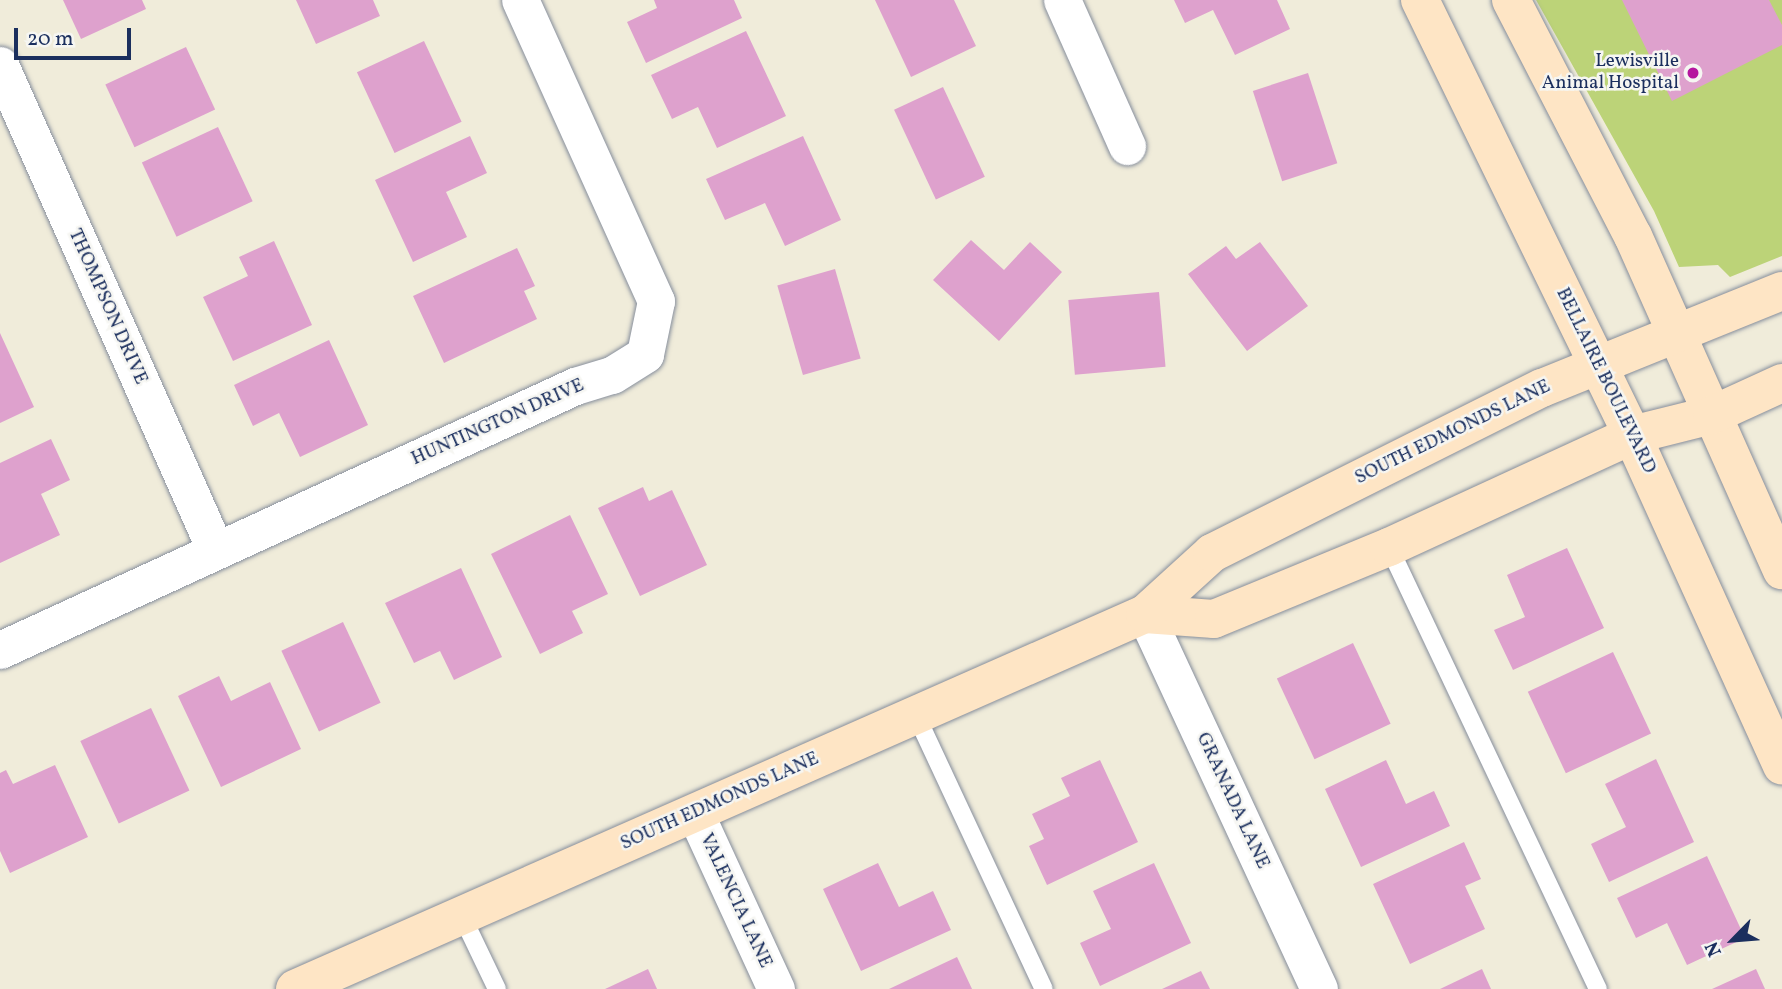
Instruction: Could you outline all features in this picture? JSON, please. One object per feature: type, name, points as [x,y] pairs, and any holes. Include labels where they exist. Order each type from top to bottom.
[{"type":"street","name":"HUNTINGTON DRIVE","points":[[0,650],[215,549],[575,387],[612,375],[645,354],[656,301],[520,0]]},
{"type":"street","points":[[1062,0],[1127,145]]},
{"type":"street","name":"BELLAIRE BOULEVARD","points":[[1420,0],[1632,435],[1782,765]]},
{"type":"street","points":[[1511,0],[1633,236],[1782,570]]},
{"type":"street","name":"THOMPSON DRIVE","points":[[0,65],[215,549]]},
{"type":"street","name":"SOUTH EDMONDS LANE","points":[[295,989],[1145,614],[1212,553],[1598,365],[1782,291]]},
{"type":"street","name":"SOUTH EDMONDS LANE","points":[[1145,614],[1214,619],[1389,547],[1632,435],[1712,415],[1782,383]]},
{"type":"street","name":"GRANADA LANE","points":[[1145,614],[1319,989]]},
{"type":"street","name":"VALENCIA LANE","points":[[695,813],[776,989]]},
{"type":"lane","points":[[1389,547],[1598,989]]},
{"type":"lane","points":[[916,715],[1044,989]]},
{"type":"lane","points":[[462,916],[498,989]]},
{"type":"green space","points":[[1536,0],[1782,0],[1782,256],[1730,277],[1718,265],[1679,267],[1654,211]]},
{"type":"building","points":[[63,0],[142,0],[146,9],[81,39]]},
{"type":"building","points":[[296,0],[373,0],[380,16],[316,44]]},
{"type":"building","points":[[654,0],[734,0],[742,18],[646,63],[627,22],[657,8]]},
{"type":"building","points":[[875,0],[954,0],[976,46],[911,77]]},
{"type":"building","points":[[1174,0],[1277,0],[1290,29],[1235,55],[1213,10],[1185,23]]},
{"type":"building","name":"Lewisville Animal Hospital","points":[[1622,0],[1769,0],[1782,25],[1782,45],[1672,101]]},
{"type":"building","points":[[746,31],[786,116],[717,148],[698,107],[672,119],[651,75]]},
{"type":"building","points":[[424,41],[462,122],[395,153],[357,72]]},
{"type":"building","points":[[186,47],[215,110],[134,147],[105,85]]},
{"type":"building","points":[[1308,73],[1337,163],[1282,181],[1253,91]]},
{"type":"building","points":[[943,87],[985,177],[936,200],[894,110]]},
{"type":"building","points":[[218,127],[253,201],[177,237],[142,162]]},
{"type":"building","points":[[470,136],[487,173],[446,192],[467,237],[413,262],[375,180]]},
{"type":"building","points":[[803,136],[841,220],[785,246],[765,203],[725,220],[706,179]]},
{"type":"building","points":[[971,240],[1004,270],[1030,242],[1062,272],[999,341],[933,280]]},
{"type":"building","points":[[274,241],[312,325],[233,361],[203,297],[248,276],[239,257]]},
{"type":"building","points":[[1260,242],[1308,306],[1247,351],[1188,274],[1226,246],[1236,259]]},
{"type":"building","points":[[517,248],[535,286],[524,291],[537,319],[444,363],[413,296]]},
{"type":"building","points":[[835,269],[861,358],[803,375],[777,286]]},
{"type":"building","points":[[1159,292],[1166,367],[1075,375],[1068,300]]},
{"type":"building","points":[[0,333],[34,407],[0,423]]},
{"type":"building","points":[[329,340],[368,425],[300,457],[279,413],[253,426],[234,385]]},
{"type":"building","points":[[51,439],[70,480],[41,494],[60,535],[0,563],[0,463]]},
{"type":"building","points":[[643,487],[649,501],[672,490],[707,565],[640,596],[598,508]]},
{"type":"building","points":[[570,515],[608,594],[572,611],[583,633],[540,654],[491,554]]},
{"type":"building","points":[[1567,548],[1604,628],[1513,670],[1494,630],[1525,617],[1507,575]]},
{"type":"building","points":[[461,568],[502,657],[454,680],[440,651],[414,663],[385,603]]},
{"type":"building","points":[[343,622],[381,703],[319,731],[281,651]]},
{"type":"building","points":[[1353,643],[1391,724],[1314,759],[1277,678]]},
{"type":"building","points":[[1613,652],[1651,734],[1566,773],[1528,692]]},
{"type":"building","points":[[219,676],[231,701],[270,682],[301,749],[221,787],[178,696]]},
{"type":"building","points":[[151,708],[189,790],[119,823],[80,741]]},
{"type":"building","points":[[1656,759],[1694,842],[1609,882],[1591,844],[1626,827],[1605,784]]},
{"type":"building","points":[[1100,760],[1138,842],[1047,885],[1029,846],[1044,839],[1032,814],[1070,796],[1061,778]]},
{"type":"building","points":[[1386,760],[1406,804],[1434,791],[1450,826],[1361,867],[1325,789]]},
{"type":"building","points":[[55,765],[88,837],[10,873],[0,851],[0,773],[6,770],[13,784]]},
{"type":"building","points":[[1464,842],[1481,879],[1465,886],[1485,929],[1410,964],[1373,884]]},
{"type":"building","points":[[1707,856],[1745,938],[1687,965],[1667,923],[1636,938],[1617,898]]},
{"type":"building","points":[[878,863],[899,907],[933,891],[951,930],[861,971],[823,889]]},
{"type":"building","points":[[1154,863],[1191,943],[1100,986],[1080,943],[1111,929],[1093,891]]},
{"type":"building","points":[[957,957],[972,989],[889,989]]},
{"type":"building","points":[[648,969],[657,989],[605,989]]},
{"type":"building","points":[[1482,969],[1491,989],[1440,989]]},
{"type":"building","points":[[1756,969],[1765,989],[1712,989]]},
{"type":"building","points":[[1201,971],[1210,989],[1162,989]]},
{"type":"place","name":"Lewisville Animal Hospital","points":[[1693,73]]}]
